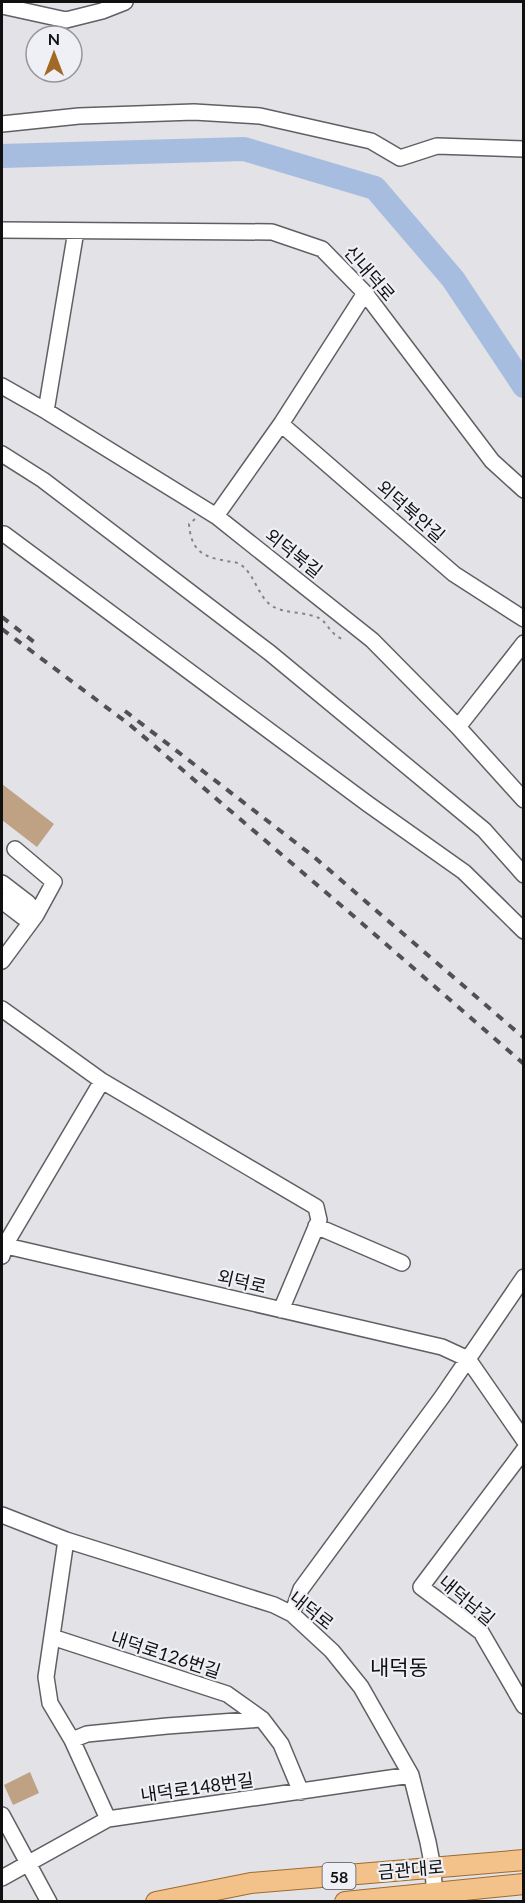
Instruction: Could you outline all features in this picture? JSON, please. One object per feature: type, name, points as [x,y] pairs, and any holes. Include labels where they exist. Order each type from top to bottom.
[{"type":"main road","name":"금관대로","points":[[156,1902],[251,1883],[524,1860]]},
{"type":"main road","name":"금관대로","points":[[345,1902],[392,1896],[434,1897],[524,1884]]},
{"type":"street","points":[[2,6],[66,20],[102,11],[125,2]]},
{"type":"street","points":[[2,124],[80,116],[194,112],[260,116],[360,138],[371,141],[400,158],[437,146],[524,149]]},
{"type":"street","name":"신내덕로","points":[[2,230],[272,232],[322,249],[365,293],[492,461],[524,490]]},
{"type":"street","points":[[45,411],[76,231]]},
{"type":"street","points":[[216,516],[281,424],[365,293]]},
{"type":"street","name":"외덕북길","points":[[2,387],[216,516],[372,640],[524,800]]},
{"type":"street","name":"외덕북안길","points":[[281,424],[454,574],[524,619]]},
{"type":"street","points":[[2,454],[43,480],[270,653],[484,830],[524,875]]},
{"type":"street","points":[[4,534],[368,804],[464,872],[524,931]]},
{"type":"street","points":[[458,728],[524,643]]},
{"type":"street","points":[[2,961],[36,915],[54,882],[15,849]]},
{"type":"street","points":[[2,883],[28,903],[36,915]]},
{"type":"street","points":[[2,901],[23,916],[36,915]]},
{"type":"street","points":[[2,1009],[102,1082],[316,1207],[319,1220],[281,1310]]},
{"type":"street","name":"외덕로","points":[[102,1082],[3,1249],[441,1347],[468,1359]]},
{"type":"street","points":[[316,1226],[402,1263]]},
{"type":"street","points":[[292,1614],[301,1589],[468,1359],[524,1277]]},
{"type":"street","points":[[468,1359],[524,1440]]},
{"type":"street","name":"내덕남길","points":[[524,1450],[421,1587],[481,1632],[524,1706]]},
{"type":"street","name":"내덕로","points":[[2,1515],[66,1540],[274,1605],[292,1614],[332,1651],[361,1687],[411,1775],[429,1842],[434,1897]]},
{"type":"street","points":[[66,1540],[46,1677],[50,1703],[72,1740],[108,1818]]},
{"type":"street","name":"내덕로126번길","points":[[52,1637],[227,1694],[262,1719],[281,1744],[301,1792]]},
{"type":"street","points":[[72,1740],[87,1734],[262,1719]]},
{"type":"street","name":"내덕로148번길","points":[[2,1878],[108,1818],[411,1775]]},
{"type":"street","points":[[2,1815],[49,1902]]},
{"type":"path","points":[[197,517],[189,524],[190,541],[203,555],[238,562],[253,576],[261,594],[274,607],[321,619],[332,635],[342,639]]},
{"type":"building","points":[[2,784],[54,824],[37,847],[2,820]]},
{"type":"building","points":[[30,1772],[39,1793],[13,1805],[4,1785]]},
{"type":"waterway","points":[[2,156],[244,149],[375,188],[453,279],[524,386]]},
{"type":"railway","points":[[2,617],[34,642]]},
{"type":"railway","points":[[2,629],[130,725],[524,1064]]},
{"type":"railway","points":[[125,711],[313,856],[524,1038]]},
{"type":"district","name":"내덕동","points":[[399,1666]]}]
